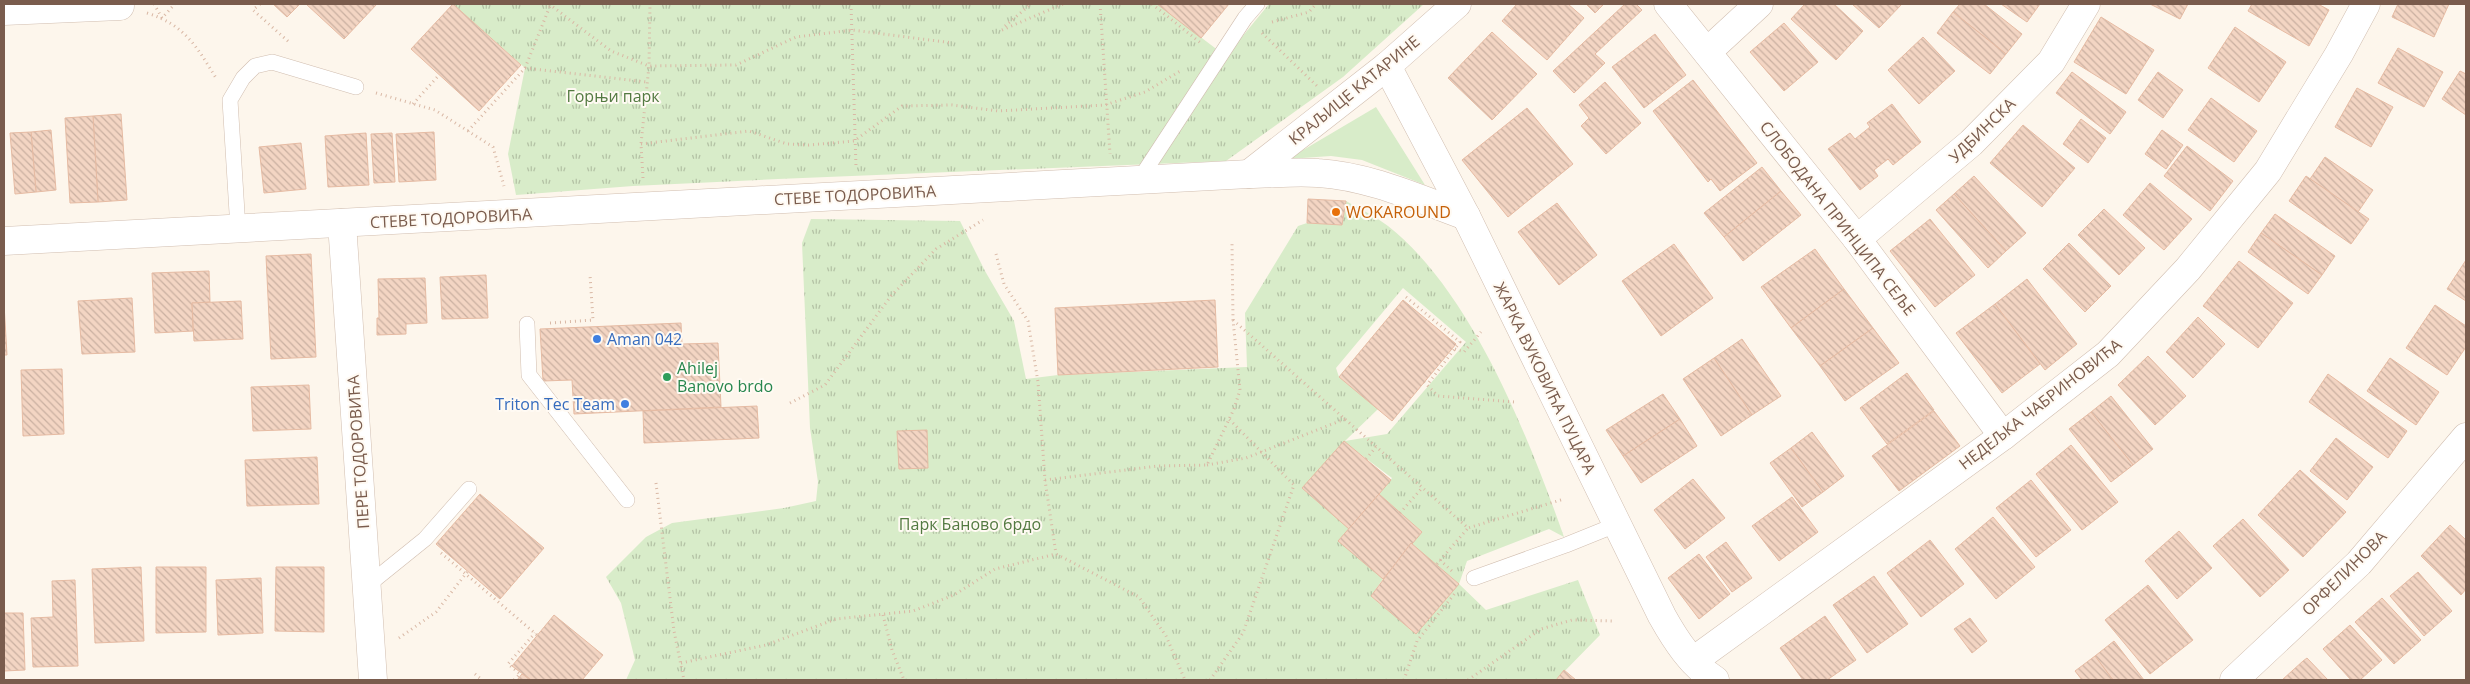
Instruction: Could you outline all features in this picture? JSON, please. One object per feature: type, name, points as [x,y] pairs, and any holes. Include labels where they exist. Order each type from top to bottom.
[{"type":"street","name":"КРАЉИЦЕ КАТАРИНЕ","points":[[1249,174],[1387,66],[1457,4]]},
{"type":"street","name":"СЛОБОДАНА ПРИНЦИПА СЕЉЕ","points":[[1668,4],[1857,240],[2003,436]]},
{"type":"street","points":[[1707,52],[1759,4]]},
{"type":"street","name":"УДБИНСКА","points":[[1857,240],[1971,143],[2051,62],[2086,4]]},
{"type":"street","name":"НЕДЕЉКА ЧАБРИНОВИЋА","points":[[1693,661],[2003,436],[2108,354],[2153,308],[2224,227],[2268,171],[2339,54],[2366,4]]},
{"type":"street","points":[[4,12],[85,6],[120,6]]},
{"type":"street","name":"ЖАРКА ВУКОВИЋА ПУЦАРА","points":[[1387,66],[1466,216],[1662,616],[1678,644],[1693,661],[1715,680]]},
{"type":"street","name":"СТЕВЕ ТОДОРОВИЋА","points":[[4,241],[1249,174],[1319,173],[1360,180],[1466,216]]},
{"type":"street","name":"ПЕРЕ ТОДОРОВИЋА","points":[[342,223],[373,680]]},
{"type":"street","name":"ОРФЕЛИНОВА","points":[[2234,680],[2359,563],[2466,437]]},
{"type":"lane","points":[[1139,180],[1229,43],[1250,22],[1257,4]]},
{"type":"lane","points":[[238,229],[230,100],[243,78],[255,66],[272,62],[356,87]]},
{"type":"lane","points":[[527,324],[530,375],[627,500]]},
{"type":"lane","points":[[368,585],[425,539],[469,489]]},
{"type":"lane","points":[[1474,578],[1618,524]]},
{"type":"path","points":[[154,4],[162,18]]},
{"type":"path","points":[[162,18],[175,4]]},
{"type":"path","points":[[260,4],[253,10],[294,46]]},
{"type":"path","points":[[643,187],[641,144],[650,66],[650,4]]},
{"type":"path","points":[[851,4],[856,168]]},
{"type":"path","points":[[1031,4],[1002,30],[1063,4]]},
{"type":"path","points":[[1100,4],[1111,162]]},
{"type":"path","points":[[1152,4],[1212,52],[1229,43]]},
{"type":"path","points":[[1250,22],[1309,12],[1316,4]]},
{"type":"path","points":[[468,131],[526,68],[550,5],[611,51],[650,66],[736,65],[796,37],[852,30],[953,43]]},
{"type":"path","points":[[120,6],[162,18],[193,41],[230,100]]},
{"type":"path","points":[[1250,22],[1319,88]]},
{"type":"path","points":[[526,68],[648,82]]},
{"type":"path","points":[[641,144],[749,131],[787,144],[809,145],[854,141],[902,106],[952,105],[998,111],[1106,105],[1145,92],[1184,68]]},
{"type":"path","points":[[413,104],[439,75]]},
{"type":"path","points":[[356,87],[435,110],[493,147],[512,214]]},
{"type":"path","points":[[790,403],[825,385],[891,296],[936,250],[983,220]]},
{"type":"path","points":[[1207,465],[1234,409],[1240,390],[1233,320],[1232,244]]},
{"type":"path","points":[[996,254],[1004,284],[1028,321],[1038,382],[1045,480],[1056,554]]},
{"type":"path","points":[[527,324],[593,320],[590,275]]},
{"type":"path","points":[[1406,297],[1460,342],[1426,384],[1438,396],[1515,402]]},
{"type":"path","points":[[1233,320],[1468,528]]},
{"type":"path","points":[[1455,349],[1464,352],[1481,332]]},
{"type":"path","points":[[1210,680],[1243,633],[1294,485],[1228,418]]},
{"type":"path","points":[[1045,480],[1158,466],[1207,465],[1246,458],[1345,419]]},
{"type":"path","points":[[1366,459],[1376,447]]},
{"type":"path","points":[[656,483],[674,631],[684,680]]},
{"type":"path","points":[[1400,513],[1422,488]]},
{"type":"path","points":[[1437,564],[1468,528],[1564,499]]},
{"type":"path","points":[[425,539],[536,634],[508,664],[520,674],[514,680]]},
{"type":"path","points":[[681,663],[766,645],[836,619],[913,611],[954,595],[995,570],[1056,554],[1140,597],[1166,636],[1185,680]]},
{"type":"path","points":[[398,639],[436,612],[467,573]]},
{"type":"path","points":[[1404,680],[1417,641],[1458,589]]},
{"type":"path","points":[[883,615],[892,650],[904,680]]},
{"type":"path","points":[[1468,680],[1541,629],[1572,620],[1615,621]]},
{"type":"path","points":[[475,674],[482,680]]},
{"type":"green space","name":"Горњи парк","points":[[453,4],[1157,4],[1219,51],[1191,96],[1198,104],[1228,54],[1269,4],[1424,4],[1343,77],[1226,161],[778,179],[633,186],[516,195],[508,154],[525,68]]},
{"type":"green space","points":[[1376,107],[1425,185],[1362,160],[1331,156],[1288,159]]},
{"type":"green space","name":"Парк Баново брдо","points":[[1346,201],[1388,226],[1418,254],[1446,289],[1471,327],[1515,412],[1534,456],[1564,537],[1549,529],[1467,561],[1459,584],[1486,610],[1578,580],[1600,635],[1556,680],[626,680],[635,660],[621,603],[606,577],[646,537],[672,523],[784,508],[816,501],[818,482],[810,428],[802,243],[811,219],[960,221],[985,271],[1014,321],[1026,379],[1058,375],[1247,367],[1245,313],[1298,226],[1307,223],[1342,225]],"holes":[[[1403,288],[1466,342],[1387,434],[1345,441],[1378,409],[1339,377],[1336,368]],[[1344,442],[1392,478],[1379,494],[1422,532],[1411,543],[1459,584],[1416,634],[1371,596],[1383,579],[1339,541],[1349,529]]]},
{"type":"building","points":[[273,4],[300,4],[287,17]]},
{"type":"building","points":[[306,4],[377,4],[344,39]]},
{"type":"building","points":[[453,4],[521,65],[479,111],[411,49]]},
{"type":"building","points":[[1157,4],[1229,4],[1201,38]]},
{"type":"building","points":[[1517,4],[1568,4],[1584,18],[1547,60],[1502,21]]},
{"type":"building","points":[[1586,4],[1604,4],[1595,13]]},
{"type":"building","points":[[1625,4],[1636,4],[1642,10],[1595,54],[1605,63],[1574,93],[1553,71]]},
{"type":"building","points":[[1805,4],[1834,4],[1863,31],[1836,60],[1791,19]]},
{"type":"building","points":[[1852,4],[1902,4],[1879,28]]},
{"type":"building","points":[[1960,4],[1984,4],[2022,34],[2006,54],[1953,12]]},
{"type":"building","points":[[2001,4],[2040,4],[2027,22]]},
{"type":"building","points":[[2150,4],[2188,4],[2180,19]]},
{"type":"building","points":[[2252,4],[2318,4],[2329,10],[2309,46],[2248,11]]},
{"type":"building","points":[[2398,4],[2449,4],[2434,37],[2392,17]]},
{"type":"building","points":[[1953,12],[2006,54],[1990,74],[1937,33]]},
{"type":"building","points":[[2101,17],[2154,50],[2126,94],[2074,62]]},
{"type":"building","points":[[1784,23],[1818,62],[1784,91],[1750,52]]},
{"type":"building","points":[[2235,27],[2286,62],[2259,102],[2208,68]]},
{"type":"building","points":[[1492,32],[1537,74],[1492,120],[1448,78]]},
{"type":"building","points":[[1655,34],[1686,75],[1644,108],[1612,67]]},
{"type":"building","points":[[1923,37],[1955,71],[1919,104],[1888,70]]},
{"type":"building","points":[[2398,48],[2443,72],[2424,107],[2378,83]]},
{"type":"building","points":[[2460,71],[2466,74],[2466,115],[2442,99]]},
{"type":"building","points":[[2072,72],[2126,112],[2110,134],[2056,93]]},
{"type":"building","points":[[2158,72],[2183,90],[2163,118],[2138,100]]},
{"type":"building","points":[[1693,80],[1757,163],[1720,191],[1711,179],[1708,182],[1653,111]]},
{"type":"building","points":[[1605,82],[1641,123],[1606,154],[1581,126],[1589,118],[1579,105]]},
{"type":"building","points":[[2357,88],[2393,107],[2371,147],[2335,127]]},
{"type":"building","points":[[2211,98],[2257,131],[2234,162],[2188,130]]},
{"type":"building","points":[[1892,104],[1921,142],[1893,165],[1888,159],[1874,170],[1878,176],[1860,190],[1828,149],[1850,133],[1855,139],[1870,127],[1867,123]]},
{"type":"building","points":[[1527,108],[1573,164],[1508,217],[1462,160]]},
{"type":"building","points":[[121,114],[127,200],[98,202],[93,116]]},
{"type":"building","points":[[93,116],[98,202],[70,203],[65,118]]},
{"type":"building","points":[[2081,119],[2106,138],[2088,163],[2063,144]]},
{"type":"building","points":[[2023,125],[2075,168],[2042,207],[1990,163]]},
{"type":"building","points":[[51,130],[56,190],[36,192],[31,132]]},
{"type":"building","points":[[2162,130],[2183,145],[2166,169],[2145,154]]},
{"type":"building","points":[[31,132],[36,192],[15,194],[10,133]]},
{"type":"building","points":[[434,132],[436,180],[399,182],[396,134]]},
{"type":"building","points":[[366,133],[369,185],[328,187],[325,136]]},
{"type":"building","points":[[392,133],[395,182],[374,183],[371,134]]},
{"type":"building","points":[[301,143],[306,189],[264,193],[259,147]]},
{"type":"building","points":[[2187,146],[2233,181],[2210,211],[2164,176]]},
{"type":"building","points":[[2325,157],[2373,190],[2358,212],[2310,179]]},
{"type":"building","points":[[1762,167],[1781,191],[1724,237],[1704,213]]},
{"type":"building","points":[[1974,176],[2026,233],[2006,251],[1954,194]]},
{"type":"building","points":[[2306,176],[2369,219],[2351,244],[2289,201]]},
{"type":"building","points":[[2150,183],[2192,219],[2164,250],[2123,215]]},
{"type":"building","points":[[1781,191],[1801,215],[1743,261],[1724,237]]},
{"type":"building","points":[[1954,194],[2006,251],[1988,268],[1936,210]]},
{"type":"building","points":[[1308,199],[1346,201],[1342,225],[1307,223]]},
{"type":"building","points":[[1557,203],[1597,255],[1559,285],[1518,232]]},
{"type":"building","points":[[2104,209],[2145,248],[2119,275],[2078,235]]},
{"type":"building","points":[[2275,214],[2335,256],[2322,275],[2261,233]]},
{"type":"building","points":[[1930,219],[1975,275],[1935,307],[1890,251]]},
{"type":"building","points":[[2261,233],[2322,275],[2308,294],[2248,252]]},
{"type":"building","points":[[2069,243],[2111,286],[2085,312],[2043,269]]},
{"type":"building","points":[[1674,244],[1713,298],[1661,336],[1622,281]]},
{"type":"building","points":[[1815,249],[1844,289],[1791,328],[1761,287]]},
{"type":"building","points":[[311,254],[316,357],[271,359],[266,256]]},
{"type":"building","points":[[2466,260],[2466,301],[2447,289]]},
{"type":"building","points":[[2239,261],[2293,303],[2258,348],[2203,306]]},
{"type":"building","points":[[209,271],[210,302],[192,303],[193,331],[155,333],[152,273]]},
{"type":"building","points":[[486,275],[488,318],[442,319],[440,277]]},
{"type":"building","points":[[425,278],[427,323],[406,324],[406,334],[377,335],[377,318],[379,318],[378,279]]},
{"type":"building","points":[[2027,279],[2077,344],[2045,370],[1995,304]]},
{"type":"building","points":[[1844,289],[1873,328],[1820,366],[1791,328]]},
{"type":"building","points":[[132,298],[135,352],[82,354],[78,301]]},
{"type":"building","points":[[1215,300],[1218,367],[1058,375],[1055,308]]},
{"type":"building","points":[[1403,300],[1456,344],[1392,421],[1339,377]]},
{"type":"building","points":[[241,301],[243,339],[194,341],[192,303]]},
{"type":"building","points":[[4,304],[7,355],[4,355]]},
{"type":"building","points":[[1995,304],[2040,364],[2002,393],[1956,333]]},
{"type":"building","points":[[2435,305],[2466,326],[2466,347],[2447,375],[2406,348]]},
{"type":"building","points":[[2198,317],[2225,344],[2193,378],[2166,352]]},
{"type":"building","points":[[681,323],[682,344],[718,343],[721,407],[574,414],[572,380],[543,381],[540,329]]},
{"type":"building","points":[[1873,328],[1899,363],[1845,401],[1820,366]]},
{"type":"building","points":[[1742,339],[1781,396],[1752,415],[1714,358]]},
{"type":"building","points":[[2148,356],[2186,396],[2155,425],[2118,385]]},
{"type":"building","points":[[1714,358],[1752,415],[1721,436],[1683,379]]},
{"type":"building","points":[[2390,358],[2439,392],[2416,425],[2367,391]]},
{"type":"building","points":[[62,369],[64,434],[23,436],[21,370]]},
{"type":"building","points":[[1907,373],[1934,410],[1887,444],[1860,408]]},
{"type":"building","points":[[2328,374],[2407,431],[2388,458],[2309,402]]},
{"type":"building","points":[[309,385],[311,429],[253,431],[251,387]]},
{"type":"building","points":[[1663,394],[1680,419],[1623,456],[1606,430]]},
{"type":"building","points":[[2111,396],[2153,449],[2133,465],[2091,412]]},
{"type":"building","points":[[757,406],[759,438],[644,443],[643,411]]},
{"type":"building","points":[[1934,411],[1960,446],[1899,491],[1872,456]]},
{"type":"building","points":[[2091,412],[2133,465],[2111,482],[2069,429]]},
{"type":"building","points":[[1680,419],[1697,446],[1641,483],[1623,456]]},
{"type":"building","points":[[927,430],[928,468],[899,469],[897,431]]},
{"type":"building","points":[[1812,432],[1844,476],[1823,492],[1791,448]]},
{"type":"building","points":[[2336,438],[2373,467],[2347,500],[2310,471]]},
{"type":"building","points":[[1344,441],[1391,480],[1349,529],[1302,488]]},
{"type":"building","points":[[2071,445],[2118,502],[2082,530],[2036,474]]},
{"type":"building","points":[[1791,448],[1823,492],[1802,507],[1770,463]]},
{"type":"building","points":[[317,457],[319,504],[247,506],[245,460]]},
{"type":"building","points":[[2300,470],[2346,512],[2303,557],[2258,515]]},
{"type":"building","points":[[1693,479],[1725,518],[1685,549],[1654,510]]},
{"type":"building","points":[[2031,480],[2071,530],[2036,557],[1996,508]]},
{"type":"building","points":[[480,494],[544,548],[500,599],[436,544]]},
{"type":"building","points":[[1379,494],[1422,532],[1383,579],[1338,541]]},
{"type":"building","points":[[1792,497],[1818,532],[1779,561],[1752,526]]},
{"type":"building","points":[[1993,517],[2035,567],[1996,599],[1955,549]]},
{"type":"building","points":[[2243,519],[2289,570],[2260,597],[2213,546]]},
{"type":"building","points":[[2450,525],[2466,540],[2466,589],[2461,595],[2421,556]]},
{"type":"building","points":[[2179,531],[2212,568],[2177,599],[2145,561]]},
{"type":"building","points":[[1930,540],[1964,584],[1921,617],[1887,573]]},
{"type":"building","points":[[1726,542],[1752,578],[1732,592],[1706,557]]},
{"type":"building","points":[[1411,543],[1459,584],[1416,634],[1371,596]]},
{"type":"building","points":[[1699,554],[1730,594],[1699,619],[1668,578]]},
{"type":"building","points":[[141,567],[144,641],[95,643],[92,569]]},
{"type":"building","points":[[156,567],[206,567],[206,632],[156,633]]},
{"type":"building","points":[[276,567],[324,567],[324,632],[275,631]]},
{"type":"building","points":[[2418,572],[2452,611],[2424,636],[2390,596]]},
{"type":"building","points":[[1874,576],[1908,624],[1867,653],[1833,605]]},
{"type":"building","points":[[261,578],[263,633],[218,635],[216,580]]},
{"type":"building","points":[[75,580],[78,666],[33,667],[31,618],[53,617],[52,581]]},
{"type":"building","points":[[2148,585],[2193,640],[2150,674],[2105,620]]},
{"type":"building","points":[[2382,598],[2421,640],[2394,664],[2355,622]]},
{"type":"building","points":[[4,613],[23,613],[25,670],[4,671]]},
{"type":"building","points":[[554,615],[603,655],[582,680],[531,680],[512,666]]},
{"type":"building","points":[[1825,616],[1856,660],[1827,680],[1803,680],[1780,648]]},
{"type":"building","points":[[1970,618],[1987,641],[1972,653],[1954,629]]},
{"type":"building","points":[[2350,625],[2382,660],[2360,680],[2351,680],[2323,649]]},
{"type":"building","points":[[2114,641],[2144,680],[2113,680],[2095,656]]},
{"type":"building","points":[[2095,656],[2113,680],[2082,680],[2075,671]]},
{"type":"building","points":[[2307,658],[2328,680],[2282,680],[2303,661]]},
{"type":"building","points":[[1564,670],[1576,680],[1556,680]]},
{"type":"building","points":[[522,674],[531,680],[517,680]]},
{"type":"place","name":"WOKAROUND","points":[[1336,212]]},
{"type":"place","name":"Aman 042","points":[[597,339]]},
{"type":"place","name":"Ahilej Banovo brdo","points":[[667,377]]},
{"type":"place","name":"Triton Tec Team","points":[[625,404]]}]
